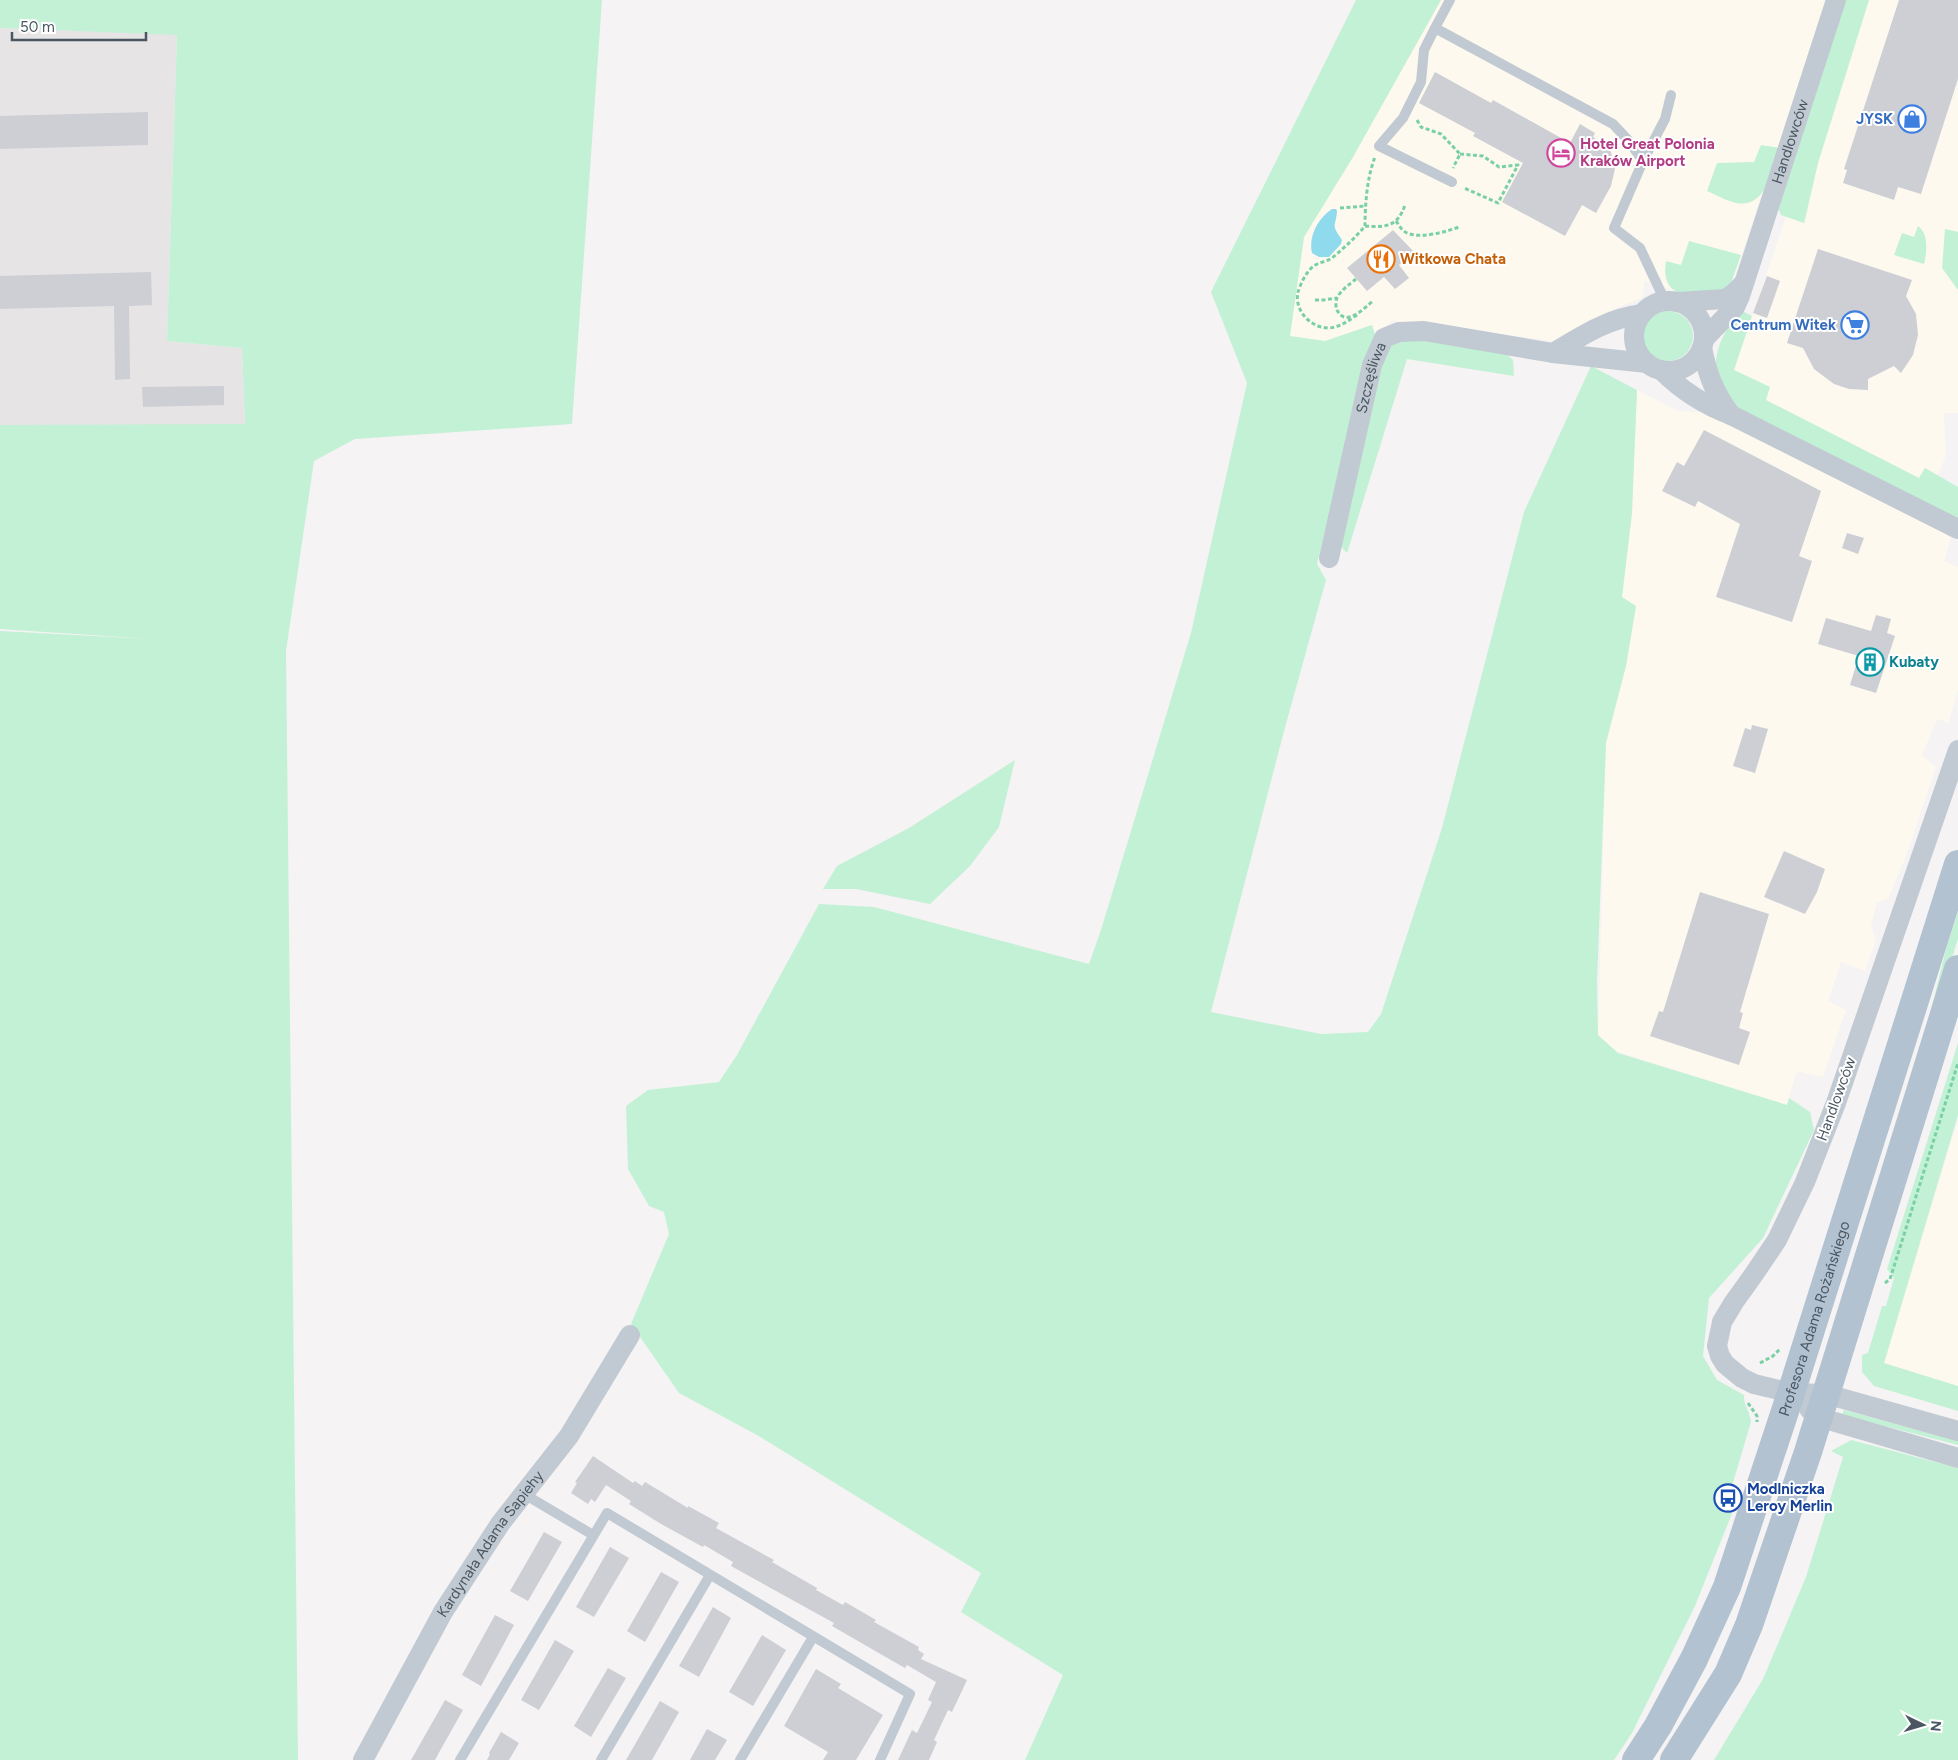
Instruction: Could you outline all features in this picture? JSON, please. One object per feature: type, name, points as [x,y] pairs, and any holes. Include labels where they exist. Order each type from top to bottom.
[{"type":"main road","name":"Profesora Adama Rożańskiego","points":[[1636,1760],[1658,1726],[1694,1659],[1727,1587],[1958,864]]},
{"type":"main road","points":[[1674,1760],[1728,1674],[1749,1625],[1822,1406],[1958,969]]},
{"type":"street","name":"Handlowców","points":[[1703,344],[1735,308],[1740,296],[1836,0]]},
{"type":"street","points":[[1743,284],[1725,299],[1671,301],[1648,308],[1636,323],[1634,334],[1635,345],[1640,355],[1678,386],[1711,407],[1731,415],[1958,529]]},
{"type":"street","points":[[1671,301],[1686,306],[1694,312],[1703,329],[1703,344],[1709,379],[1717,397],[1731,415]]},
{"type":"street","points":[[1553,353],[1612,321],[1626,316],[1642,314]]},
{"type":"street","name":"Szczęśliwa","points":[[1329,558],[1372,365],[1384,338],[1399,332],[1424,331],[1553,353],[1654,366]]},
{"type":"street","points":[[1654,366],[1677,370],[1687,366],[1696,359],[1703,344]]},
{"type":"street","name":"Handlowców","points":[[1822,1406],[1790,1394],[1754,1384],[1733,1372],[1720,1356],[1717,1346],[1718,1336],[1722,1322],[1734,1302],[1777,1240],[1804,1182],[1836,1103],[1958,750]]},
{"type":"street","name":"Kardynała Adama Sapiehy","points":[[363,1760],[443,1612],[500,1524],[569,1436],[630,1335]]},
{"type":"street","points":[[1822,1406],[1958,1430]]},
{"type":"street","points":[[1822,1406],[1958,1458]]},
{"type":"lane","points":[[1450,0],[1424,50],[1421,82],[1403,118],[1379,146],[1450,181]]},
{"type":"lane","points":[[1435,28],[1613,124],[1628,140],[1643,161]]},
{"type":"lane","points":[[1671,95],[1665,119],[1643,161],[1614,228],[1640,248],[1671,301]]},
{"type":"lane","points":[[524,1494],[593,1535]]},
{"type":"lane","points":[[460,1760],[607,1513],[910,1694],[880,1760]]},
{"type":"lane","points":[[600,1760],[710,1575]]},
{"type":"lane","points":[[740,1760],[813,1637]]},
{"type":"path","points":[[1409,106],[1421,127],[1442,134],[1460,154],[1483,156],[1499,167],[1518,165],[1498,203],[1450,181],[1460,154]]},
{"type":"path","points":[[1373,301],[1343,324],[1329,328],[1314,324],[1300,312],[1298,291],[1314,265],[1330,259],[1356,237],[1365,226],[1365,206],[1371,167],[1379,146]]},
{"type":"path","points":[[1365,226],[1384,227],[1396,220],[1402,213],[1405,205]]},
{"type":"path","points":[[1340,208],[1365,206]]},
{"type":"path","points":[[1396,220],[1401,230],[1408,234],[1428,235],[1443,233],[1459,227]]},
{"type":"path","points":[[1356,279],[1337,298],[1336,305],[1342,316],[1351,317],[1357,315]]},
{"type":"path","points":[[1315,300],[1337,298]]},
{"type":"path","points":[[1882,1291],[1885,1282],[1890,1278],[1958,1063]]},
{"type":"path","points":[[1760,1363],[1773,1356],[1781,1348]]},
{"type":"shaded area","points":[[1441,0],[1826,0],[1768,182],[1761,196],[1733,281],[1677,292],[1645,281],[1642,298],[1613,309],[1555,341],[1393,321],[1376,334],[1371,325],[1325,341],[1290,336],[1304,237],[1353,157]]},
{"type":"shaded area","points":[[1869,0],[1958,0],[1958,232],[1946,229],[1958,290],[1958,413],[1944,413],[1946,455],[1938,475],[1925,468],[1919,478],[1765,400],[1770,387],[1734,370],[1786,217],[1805,223],[1818,163]]},
{"type":"shaded area","points":[[0,28],[177,34],[167,341],[242,348],[245,425],[0,425]]},
{"type":"shaded area","points":[[1637,390],[1678,411],[1707,412],[1942,532],[1951,538],[1944,561],[1958,567],[1958,689],[1949,723],[1937,719],[1922,755],[1936,767],[1906,856],[1888,899],[1877,902],[1871,925],[1876,941],[1865,971],[1841,962],[1828,1001],[1846,1010],[1823,1077],[1797,1071],[1787,1105],[1615,1051],[1598,1035],[1606,743],[1626,666],[1636,606],[1622,597],[1632,513]]},
{"type":"shaded area","points":[[1958,1119],[1958,1386],[1884,1364]]},
{"type":"green space","points":[[0,0],[602,0],[572,424],[355,439],[314,461],[286,651],[298,1760],[0,1760],[0,631],[151,639],[0,629],[0,425],[245,424],[242,348],[167,341],[177,35],[0,28]]},
{"type":"green space","points":[[1356,0],[1441,0],[1353,157],[1304,237],[1290,336],[1325,341],[1372,325],[1381,354],[1401,338],[1502,350],[1513,360],[1514,376],[1407,359],[1347,553],[1325,530],[1317,564],[1326,580],[1284,731],[1211,1012],[1321,1034],[1368,1032],[1381,1014],[1442,828],[1524,512],[1591,366],[1637,390],[1632,513],[1622,597],[1636,606],[1626,666],[1606,743],[1597,983],[1598,1035],[1618,1053],[1787,1105],[1789,1098],[1810,1112],[1814,1130],[1763,1238],[1709,1298],[1703,1356],[1717,1380],[1744,1395],[1751,1422],[1729,1496],[1737,1501],[1695,1606],[1632,1733],[1614,1760],[1025,1760],[1063,1675],[961,1612],[981,1573],[757,1435],[679,1393],[631,1324],[669,1234],[664,1212],[649,1206],[628,1169],[626,1106],[648,1090],[719,1082],[737,1055],[819,904],[874,907],[1089,964],[1191,633],[1247,383],[1211,292]]},
{"type":"green space","points":[[1844,0],[1869,0],[1818,163],[1804,223],[1781,215],[1777,206]]},
{"type":"green space","points":[[1761,145],[1780,148],[1767,186],[1755,200],[1746,203],[1736,203],[1707,191],[1717,163],[1754,162]]},
{"type":"green space","points":[[1918,226],[1922,229],[1926,238],[1924,264],[1894,255],[1902,233],[1914,237]]},
{"type":"green space","points":[[1945,229],[1958,232],[1958,290],[1942,268]]},
{"type":"green space","points":[[1689,241],[1741,255],[1730,286],[1720,292],[1677,292],[1670,286],[1665,274],[1666,261],[1681,265]]},
{"type":"green space","points":[[1740,310],[1752,316],[1734,370],[1770,387],[1766,400],[1919,478],[1925,468],[1958,487],[1958,518],[1732,405],[1720,384],[1716,364],[1717,354],[1724,335]]},
{"type":"green space","points":[[1663,311],[1673,311],[1686,318],[1693,331],[1693,341],[1686,354],[1673,361],[1663,361],[1654,357],[1647,350],[1643,341],[1643,331],[1647,322],[1654,315]]},
{"type":"green space","points":[[1015,760],[999,827],[970,866],[930,904],[856,889],[823,889],[837,866],[909,828]]},
{"type":"green space","points":[[1958,911],[1958,939],[1916,1072],[1946,949]]},
{"type":"green space","points":[[1958,1043],[1958,1115],[1884,1363],[1958,1386],[1958,1411],[1874,1386],[1862,1372],[1862,1355],[1868,1353],[1882,1306],[1886,1306],[1894,1278],[1887,1269]]},
{"type":"green space","points":[[1844,1410],[1958,1441],[1958,1445],[1842,1415]]},
{"type":"green space","points":[[1851,1440],[1958,1468],[1958,1760],[1714,1760],[1763,1679],[1806,1577],[1843,1457],[1831,1451]]},
{"type":"water","points":[[1332,209],[1337,211],[1335,228],[1342,240],[1341,244],[1329,257],[1319,257],[1312,253],[1311,241],[1318,223]]},
{"type":"building","points":[[1899,0],[1958,0],[1958,79],[1921,194],[1898,187],[1894,200],[1843,183],[1847,170],[1844,169]]},
{"type":"building","name":"Hotel Great Polonia Kraków Airport","points":[[1435,72],[1491,103],[1493,100],[1570,143],[1580,124],[1595,133],[1593,137],[1605,145],[1611,152],[1615,169],[1611,186],[1596,213],[1582,205],[1565,236],[1502,202],[1523,163],[1473,136],[1475,133],[1419,103]]},
{"type":"building","points":[[148,112],[148,145],[0,149],[0,116]]},
{"type":"building","name":"Witkowa Chata","points":[[1393,230],[1414,252],[1399,265],[1409,278],[1395,289],[1384,277],[1367,291],[1347,268]]},
{"type":"building","name":"Centrum Witek","points":[[1818,249],[1912,280],[1906,296],[1916,314],[1918,335],[1913,355],[1901,373],[1894,366],[1868,379],[1868,390],[1849,389],[1834,384],[1814,369],[1803,348],[1787,343]]},
{"type":"building","points":[[151,272],[152,305],[129,306],[130,379],[115,380],[114,306],[0,309],[0,276]]},
{"type":"building","points":[[1767,276],[1780,281],[1767,318],[1753,313]]},
{"type":"building","points":[[224,386],[224,405],[143,407],[142,387]]},
{"type":"building","points":[[1704,430],[1821,491],[1799,556],[1812,561],[1792,622],[1716,597],[1740,524],[1698,501],[1695,507],[1662,491],[1677,462],[1684,466]]},
{"type":"building","points":[[1847,533],[1864,538],[1858,554],[1842,548]]},
{"type":"building","points":[[1876,615],[1891,619],[1887,633],[1895,636],[1876,693],[1850,685],[1859,656],[1818,644],[1826,618],[1871,631]]},
{"type":"building","points":[[1752,725],[1768,729],[1755,773],[1733,766],[1745,728],[1751,730]]},
{"type":"building","points":[[1784,851],[1825,869],[1817,892],[1805,914],[1764,897]]},
{"type":"building","points":[[1700,892],[1769,914],[1740,1012],[1743,1013],[1739,1028],[1750,1032],[1739,1065],[1650,1036],[1659,1011],[1663,1012]]},
{"type":"building","points":[[593,1456],[633,1483],[635,1481],[642,1486],[645,1482],[688,1508],[688,1506],[719,1523],[716,1528],[774,1560],[772,1562],[817,1588],[816,1590],[843,1605],[845,1602],[876,1620],[874,1622],[919,1647],[918,1650],[924,1654],[921,1659],[967,1680],[952,1712],[948,1710],[934,1740],[937,1742],[929,1760],[898,1760],[912,1730],[917,1733],[932,1702],[928,1700],[936,1682],[907,1665],[905,1668],[832,1626],[834,1623],[731,1566],[733,1562],[661,1524],[629,1504],[631,1501],[606,1485],[595,1502],[591,1499],[588,1504],[571,1493],[577,1483],[575,1482]]},
{"type":"building","points":[[544,1532],[562,1542],[528,1601],[510,1591]]},
{"type":"building","points":[[610,1547],[629,1558],[594,1617],[576,1607]]},
{"type":"building","points":[[661,1572],[679,1582],[645,1642],[627,1631]]},
{"type":"building","points":[[713,1607],[731,1618],[699,1677],[679,1666]]},
{"type":"building","points":[[495,1615],[514,1625],[481,1686],[462,1675]]},
{"type":"building","points":[[762,1635],[786,1650],[753,1706],[729,1692]]},
{"type":"building","points":[[555,1640],[574,1651],[539,1710],[521,1700]]},
{"type":"building","points":[[608,1668],[626,1678],[591,1737],[574,1726]]},
{"type":"building","points":[[816,1669],[841,1684],[838,1688],[883,1715],[856,1760],[823,1760],[828,1752],[784,1726]]},
{"type":"building","points":[[445,1700],[463,1710],[435,1760],[411,1760]]},
{"type":"building","points":[[660,1701],[679,1712],[652,1760],[626,1760]]},
{"type":"building","points":[[707,1729],[727,1740],[715,1760],[690,1760]]},
{"type":"building","points":[[501,1732],[519,1743],[509,1760],[487,1760],[489,1753]]},
{"type":"place","name":"JYSK","points":[[1912,119]]},
{"type":"place","name":"Hotel Great Polonia Kraków Airport","points":[[1561,153]]},
{"type":"place","name":"Witkowa Chata","points":[[1381,259]]},
{"type":"place","name":"Centrum Witek","points":[[1855,325]]},
{"type":"place","name":"Kubaty","points":[[1870,662]]},
{"type":"place","name":"Modlniczka Leroy Merlin","points":[[1728,1498]]}]
